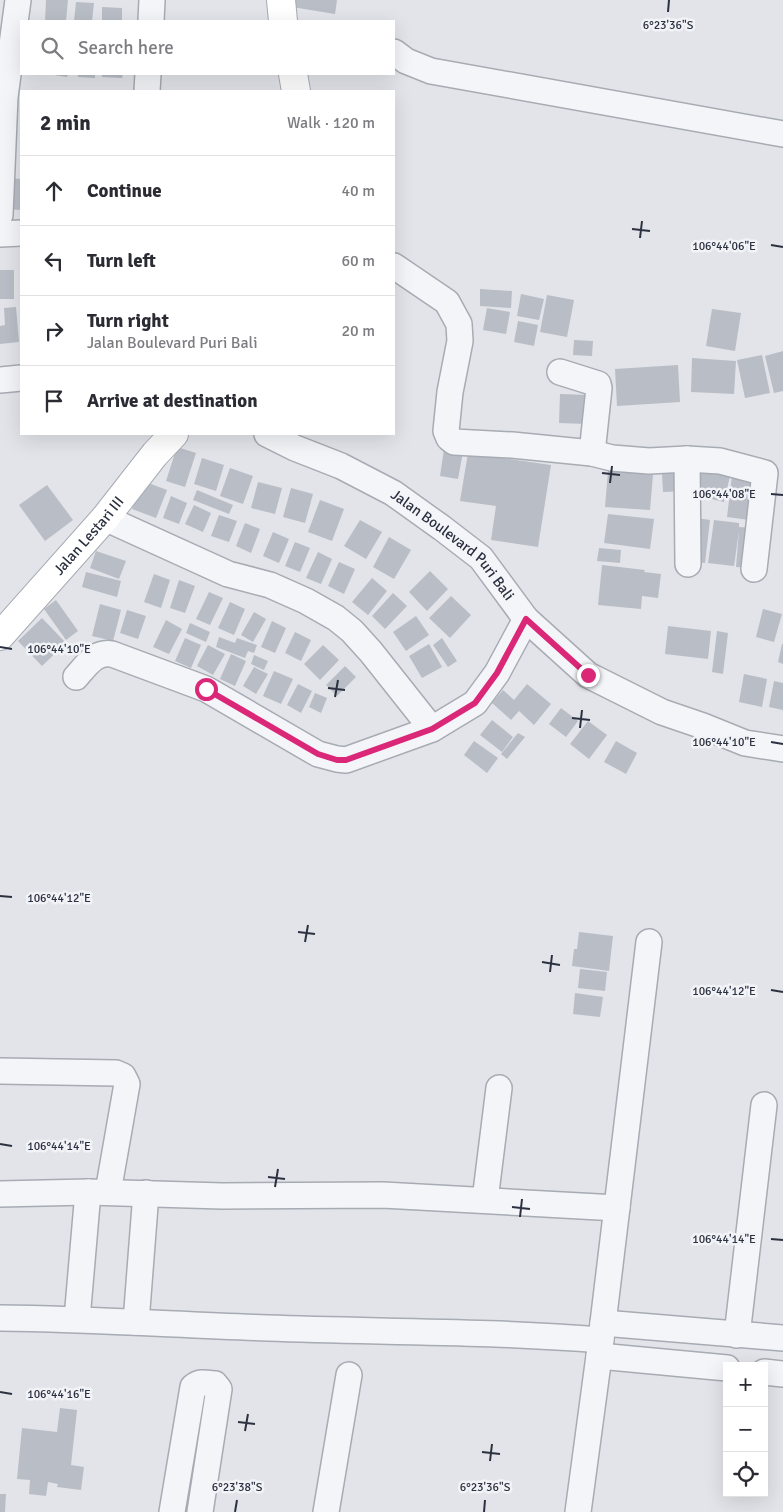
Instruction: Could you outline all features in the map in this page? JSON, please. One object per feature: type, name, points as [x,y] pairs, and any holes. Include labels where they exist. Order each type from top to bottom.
[{"type":"street","points":[[0,215],[13,98],[18,0]]},
{"type":"street","points":[[151,20],[152,0]]},
{"type":"street","points":[[281,0],[283,20]]},
{"type":"street","points":[[395,53],[406,61],[431,71],[783,134]]},
{"type":"street","points":[[147,90],[148,75]]},
{"type":"street","points":[[0,234],[20,233]]},
{"type":"street","points":[[395,267],[446,302],[459,324],[460,341],[450,392],[446,430],[449,438],[454,442],[512,445],[650,461],[687,459],[720,461],[765,473],[775,494],[783,502]]},
{"type":"street","points":[[560,372],[598,384],[592,453]]},
{"type":"street","points":[[0,380],[20,378]]},
{"type":"street","name":"Jalan Lestari III","points":[[0,636],[105,518],[155,454],[173,435]]},
{"type":"street","name":"Jalan Boulevard Puri Bali","points":[[269,435],[295,448],[341,466],[393,493],[442,528],[481,558],[526,619],[596,680],[662,712],[745,743],[783,749]]},
{"type":"street","points":[[687,459],[688,564]]},
{"type":"street","points":[[754,569],[765,473]]},
{"type":"street","points":[[105,518],[228,574],[270,585],[306,601],[336,618],[352,631],[371,652],[432,729]]},
{"type":"street","points":[[76,677],[94,658],[106,653],[112,654],[206,689],[318,754],[337,760],[346,760],[432,729],[475,703],[497,673],[526,619]]},
{"type":"street","points":[[578,1512],[601,1340],[649,942]]},
{"type":"street","points":[[0,1070],[116,1073],[123,1076],[127,1084],[98,1192],[77,1319]]},
{"type":"street","points":[[485,1200],[499,1088]]},
{"type":"street","points":[[738,1335],[764,1105]]},
{"type":"street","points":[[0,1194],[98,1192],[222,1196],[382,1194],[617,1208]]},
{"type":"street","points":[[136,1322],[146,1193]]},
{"type":"street","points":[[0,1318],[77,1319],[267,1328],[443,1332],[601,1340],[738,1335],[783,1338]]},
{"type":"street","points":[[601,1340],[723,1367]]},
{"type":"street","points":[[768,1372],[783,1374]]},
{"type":"street","points":[[326,1512],[349,1375]]},
{"type":"street","points":[[172,1512],[193,1387],[203,1382],[215,1384],[219,1389],[200,1512]]},
{"type":"building","points":[[46,0],[68,0],[66,20],[45,20]]},
{"type":"building","points":[[294,0],[337,0],[335,14],[292,7]]},
{"type":"building","points":[[76,2],[94,3],[92,20],[74,20]]},
{"type":"building","points":[[102,7],[122,8],[122,20],[102,20]]},
{"type":"building","points":[[78,75],[95,75],[95,78],[78,77]]},
{"type":"building","points":[[102,75],[123,75],[122,78],[102,77]]},
{"type":"building","points":[[6,178],[20,179],[20,210],[4,209]]},
{"type":"building","points":[[0,270],[14,270],[14,299],[0,299]]},
{"type":"building","points":[[480,289],[512,291],[511,308],[480,306]]},
{"type":"building","points":[[521,294],[544,299],[539,320],[517,316]]},
{"type":"building","points":[[547,295],[574,300],[567,337],[540,332]]},
{"type":"building","points":[[16,307],[19,342],[0,344],[0,326],[5,325],[4,308]]},
{"type":"building","points":[[487,308],[510,312],[506,334],[483,330]]},
{"type":"building","points":[[712,309],[741,313],[735,351],[706,346]]},
{"type":"building","points":[[518,321],[538,325],[534,346],[514,342]]},
{"type":"building","points":[[574,340],[593,341],[592,356],[573,355]]},
{"type":"building","points":[[783,351],[783,391],[774,393],[765,356]]},
{"type":"building","points":[[762,355],[770,393],[745,398],[737,360]]},
{"type":"building","points":[[692,358],[736,361],[734,394],[691,392]]},
{"type":"building","points":[[678,365],[680,402],[617,406],[615,369]]},
{"type":"building","points":[[560,394],[589,395],[587,424],[559,423]]},
{"type":"building","points":[[177,447],[196,453],[185,487],[166,481]]},
{"type":"building","points":[[444,449],[463,452],[458,479],[440,476]]},
{"type":"building","points":[[468,453],[551,465],[538,547],[491,540],[496,506],[460,501]]},
{"type":"building","points":[[202,458],[224,465],[216,491],[194,484]]},
{"type":"building","points":[[230,468],[253,476],[243,504],[220,496]]},
{"type":"building","points":[[700,468],[730,476],[724,502],[694,495]]},
{"type":"building","points":[[608,471],[653,475],[650,510],[605,507]]},
{"type":"building","points":[[683,473],[685,491],[663,492],[662,474]]},
{"type":"building","points":[[732,476],[762,480],[757,521],[727,517]]},
{"type":"building","points":[[143,481],[167,490],[156,518],[132,509]]},
{"type":"building","points":[[258,482],[282,488],[275,514],[251,508]]},
{"type":"building","points":[[47,485],[73,520],[45,541],[19,505]]},
{"type":"building","points":[[291,488],[313,494],[305,523],[283,517]]},
{"type":"building","points":[[197,490],[233,505],[229,514],[193,500]]},
{"type":"building","points":[[171,496],[187,503],[179,524],[163,518]]},
{"type":"building","points":[[320,500],[344,509],[332,541],[308,532]]},
{"type":"building","points":[[194,505],[211,513],[203,532],[185,524]]},
{"type":"building","points":[[608,514],[654,519],[650,549],[604,543]]},
{"type":"building","points":[[219,515],[237,521],[229,542],[211,536]]},
{"type":"building","points":[[697,518],[710,520],[705,563],[692,562]]},
{"type":"building","points":[[360,520],[382,532],[366,559],[344,546]]},
{"type":"building","points":[[714,520],[739,523],[739,527],[756,528],[753,568],[736,567],[739,531],[734,566],[708,563]]},
{"type":"building","points":[[245,523],[260,529],[251,553],[236,546]]},
{"type":"building","points":[[273,532],[289,539],[279,563],[263,556]]},
{"type":"building","points":[[389,537],[411,550],[394,579],[373,567]]},
{"type":"building","points":[[295,542],[310,548],[300,572],[285,566]]},
{"type":"building","points":[[599,548],[621,550],[620,563],[597,561]]},
{"type":"building","points":[[96,551],[126,561],[119,579],[90,568]]},
{"type":"building","points":[[318,552],[332,559],[321,584],[306,578]]},
{"type":"building","points":[[339,562],[355,569],[344,594],[328,586]]},
{"type":"building","points":[[602,565],[645,570],[644,572],[661,574],[658,598],[642,596],[641,609],[598,605]]},
{"type":"building","points":[[430,571],[448,589],[427,611],[409,592]]},
{"type":"building","points":[[86,572],[121,581],[117,597],[82,587]]},
{"type":"building","points":[[154,574],[170,580],[161,608],[144,602]]},
{"type":"building","points":[[372,578],[387,591],[368,615],[352,602]]},
{"type":"building","points":[[179,580],[195,586],[185,613],[170,608]]},
{"type":"building","points":[[209,592],[223,598],[210,625],[196,619]]},
{"type":"building","points":[[393,593],[407,606],[385,629],[372,616]]},
{"type":"building","points":[[451,596],[471,615],[450,638],[429,618]]},
{"type":"building","points":[[56,600],[78,631],[66,640],[44,609]]},
{"type":"building","points":[[230,602],[245,609],[234,635],[218,628]]},
{"type":"building","points":[[100,604],[121,610],[113,641],[92,636]]},
{"type":"building","points":[[763,609],[782,614],[774,642],[756,637]]},
{"type":"building","points":[[127,610],[146,616],[138,639],[120,633]]},
{"type":"building","points":[[254,612],[266,619],[253,642],[241,635]]},
{"type":"building","points":[[416,616],[429,635],[406,651],[393,632]]},
{"type":"building","points":[[42,618],[66,643],[42,666],[18,641]]},
{"type":"building","points":[[166,620],[182,629],[169,654],[153,647]]},
{"type":"building","points":[[272,621],[286,628],[275,653],[261,647]]},
{"type":"building","points":[[190,623],[210,632],[206,642],[186,633]]},
{"type":"building","points":[[668,626],[711,631],[708,659],[665,654]]},
{"type":"building","points":[[717,631],[728,633],[723,674],[712,672]]},
{"type":"building","points":[[295,632],[311,640],[301,661],[285,653]]},
{"type":"building","points":[[219,637],[235,643],[237,638],[257,645],[254,653],[248,651],[245,658],[216,647]]},
{"type":"building","points":[[185,638],[201,645],[191,668],[175,661]]},
{"type":"building","points":[[442,638],[457,661],[448,667],[433,645]]},
{"type":"building","points":[[429,644],[442,667],[422,678],[409,656]]},
{"type":"building","points":[[783,644],[783,664],[778,662]]},
{"type":"building","points":[[208,645],[225,654],[213,675],[197,666]]},
{"type":"building","points":[[323,645],[339,660],[320,680],[304,664]]},
{"type":"building","points":[[231,654],[246,661],[235,686],[220,679]]},
{"type":"building","points":[[254,655],[268,661],[264,670],[251,664]]},
{"type":"building","points":[[345,666],[356,677],[337,696],[326,685]]},
{"type":"building","points":[[254,667],[268,674],[256,694],[243,686]]},
{"type":"building","points":[[274,671],[293,679],[281,704],[263,696]]},
{"type":"building","points":[[744,674],[767,679],[762,707],[739,702]]},
{"type":"building","points":[[774,681],[783,683],[783,710],[769,707]]},
{"type":"building","points":[[298,684],[312,691],[301,713],[287,705]]},
{"type":"building","points":[[527,684],[551,704],[534,725],[519,711],[511,720],[492,703],[503,690],[514,700]]},
{"type":"building","points":[[315,693],[327,698],[321,713],[309,707]]},
{"type":"building","points":[[561,708],[578,721],[566,737],[549,724]]},
{"type":"building","points":[[492,720],[513,737],[502,752],[480,735]]},
{"type":"building","points":[[588,721],[607,735],[589,759],[570,744]]},
{"type":"building","points":[[518,733],[525,737],[507,759],[501,754]]},
{"type":"building","points":[[474,741],[498,758],[487,773],[464,755]]},
{"type":"building","points":[[616,741],[637,753],[626,774],[604,762]]},
{"type":"building","points":[[579,932],[613,936],[609,971],[572,966]]},
{"type":"building","points":[[580,969],[607,972],[605,991],[578,988]]},
{"type":"building","points":[[575,993],[603,997],[600,1017],[573,1014]]},
{"type":"building","points":[[60,1408],[77,1410],[71,1465],[84,1467],[81,1490],[57,1487],[58,1484],[48,1482],[46,1496],[29,1494],[30,1480],[17,1479],[22,1428],[57,1432]]},
{"type":"building","points":[[0,1494],[6,1494],[5,1512],[0,1512]]},
{"type":"route","points":[[206,689],[318,754],[337,760],[346,760],[432,729],[475,703],[497,673],[526,619],[588,675]]}]
